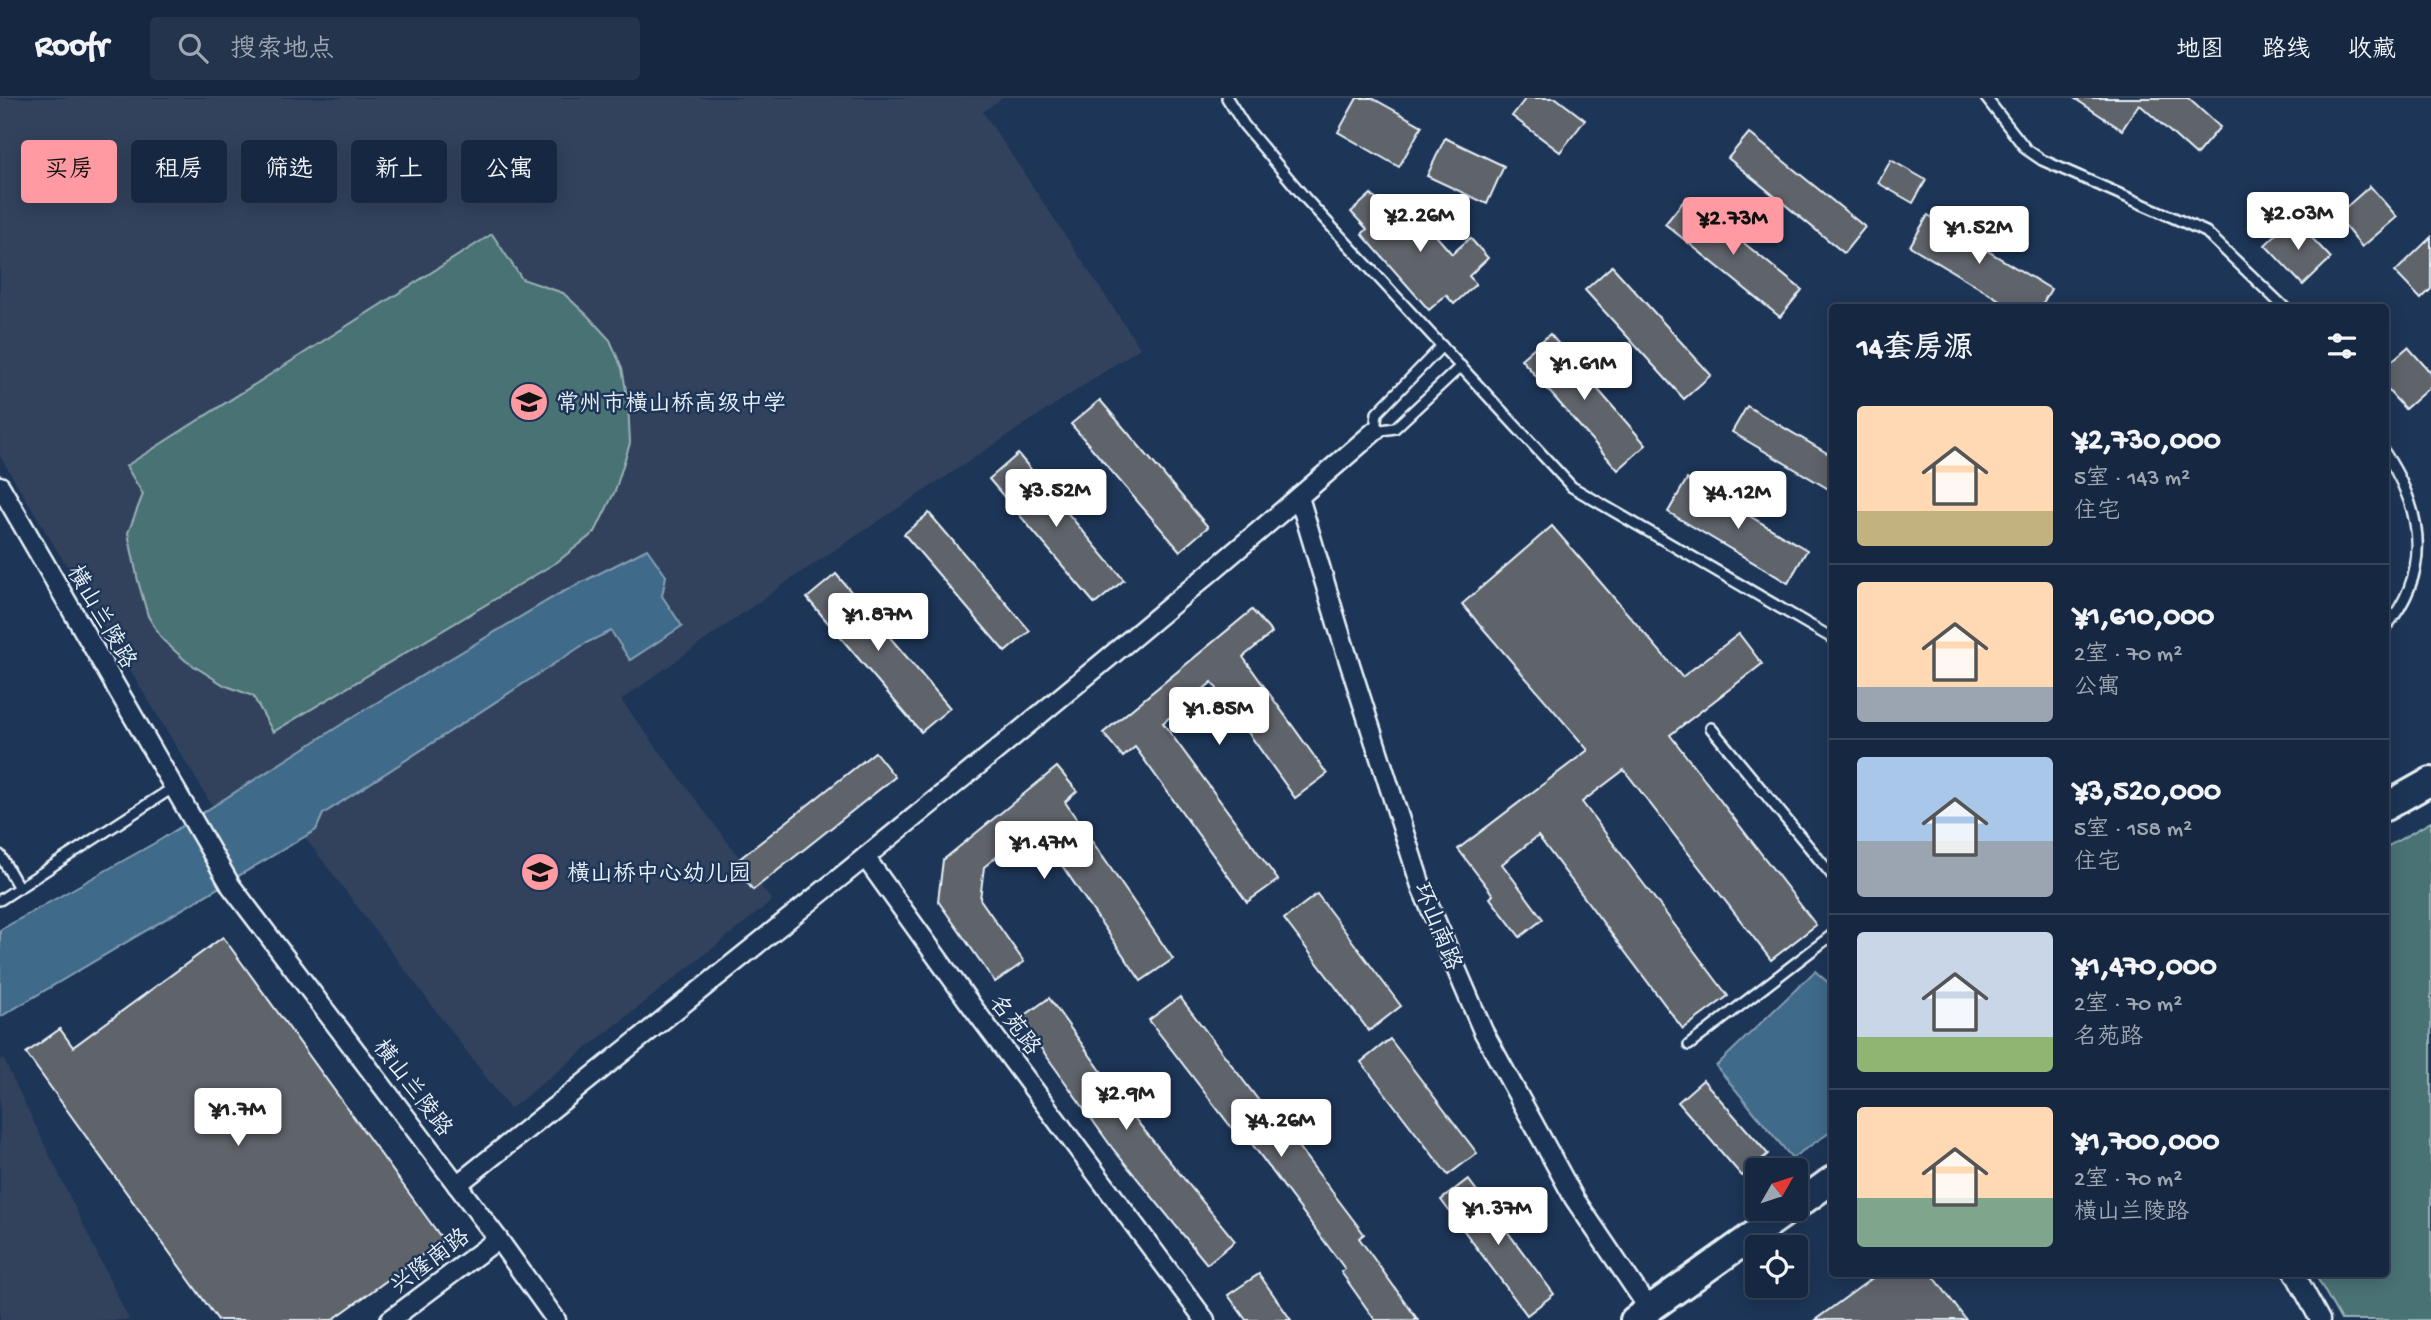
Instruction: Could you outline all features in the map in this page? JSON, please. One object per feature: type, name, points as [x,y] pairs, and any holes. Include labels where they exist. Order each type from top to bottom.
[{"type":"main road","points":[[2389,805],[2431,781]]},
{"type":"main road","points":[[1808,1197],[1829,1182]]},
{"type":"main road","points":[[1646,1316],[1773,1222]]},
{"type":"street","points":[[457,1185],[865,857],[1376,431]]},
{"type":"street","name":"横山兰陵路","points":[[0,486],[231,886],[498,1239],[556,1320]]},
{"type":"street","name":"环山南路","points":[[1299,497],[1422,889],[1477,1018],[1574,1198],[1646,1316]]},
{"type":"street","name":"名苑路","points":[[865,857],[974,1009],[1205,1320]]},
{"type":"street","name":"兴隆南路","points":[[390,1320],[498,1239]]},
{"type":"street","points":[[2297,1277],[2320,1320]]},
{"type":"lane","points":[[1227,98],[1244,125],[1306,198],[1572,487],[1829,636]]},
{"type":"lane","points":[[1986,98],[2025,149],[2042,160],[2206,232],[2281,304]]},
{"type":"lane","points":[[1442,346],[1377,413],[1376,431],[1395,428],[1461,366]]},
{"type":"lane","points":[[2389,460],[2413,501],[2422,526],[2424,561],[2421,581],[2411,600],[2389,624]]},
{"type":"lane","points":[[1711,728],[1829,871]]},
{"type":"lane","points":[[0,900],[174,787]]},
{"type":"lane","points":[[0,855],[19,888]]},
{"type":"lane","points":[[1689,1045],[1829,937]]},
{"type":"shaded area","name":"常州市横山桥高级中学","points":[[0,98],[1002,98],[983,112],[1140,348],[788,581],[621,700],[772,901],[510,1109],[304,836],[316,829],[323,814],[556,595],[361,712],[213,807],[0,456]]},
{"type":"shaded area","points":[[647,549],[666,576],[662,596],[682,626],[630,660],[611,631],[586,643],[323,814],[316,830],[0,1017],[0,930],[160,840],[361,712],[557,595]]},
{"type":"shaded area","points":[[1815,971],[1829,983],[1829,1133],[1792,1158],[1716,1066]]},
{"type":"shaded area","points":[[3,1058],[129,1320],[0,1320],[0,1060]]},
{"type":"green space","points":[[492,234],[522,279],[563,293],[610,340],[622,368],[628,401],[630,443],[615,491],[595,532],[557,562],[273,732],[253,696],[224,685],[186,661],[162,639],[148,616],[128,533],[143,494],[126,466]]},
{"type":"green space","points":[[2431,822],[2431,1320],[2341,1320],[2317,1277],[2389,1277],[2389,846]]},
{"type":"building","points":[[1357,98],[1372,98],[1422,126],[1399,167],[1338,132]]},
{"type":"building","points":[[1526,98],[1556,98],[1585,120],[1560,152],[1512,116]]},
{"type":"building","points":[[2074,98],[2188,98],[2220,127],[2196,155],[2139,104],[2122,130]]},
{"type":"building","points":[[1749,133],[1865,227],[1844,253],[1728,158]]},
{"type":"building","points":[[1445,138],[1504,166],[1487,204],[1427,176]]},
{"type":"building","points":[[1891,160],[1926,180],[1913,203],[1878,183]]},
{"type":"building","points":[[2370,186],[2397,217],[2362,247],[2336,216]]},
{"type":"building","points":[[1371,194],[1394,220],[1402,213],[1409,221],[1417,214],[1452,254],[1470,238],[1488,258],[1469,276],[1476,284],[1454,304],[1446,295],[1429,310],[1362,234],[1367,229],[1351,212]]},
{"type":"building","points":[[1687,197],[1802,290],[1780,317],[1665,224]]},
{"type":"building","points":[[1928,215],[2051,289],[2042,304],[2006,304],[1910,246]]},
{"type":"building","points":[[2293,218],[2331,258],[2303,285],[2265,245]]},
{"type":"building","points":[[2431,237],[2431,289],[2421,299],[2395,272]]},
{"type":"building","points":[[1612,266],[1711,375],[1684,399],[1585,290]]},
{"type":"building","points":[[1550,334],[1646,445],[1618,470],[1521,359]]},
{"type":"building","points":[[2408,347],[2431,373],[2431,386],[2405,409],[2389,391],[2389,364]]},
{"type":"building","points":[[1100,400],[1208,527],[1180,551],[1071,424]]},
{"type":"building","points":[[1747,406],[1829,454],[1829,489],[1732,432]]},
{"type":"building","points":[[1018,454],[1124,580],[1095,604],[989,479]]},
{"type":"building","points":[[1687,479],[1807,550],[1788,583],[1668,512]]},
{"type":"building","points":[[929,513],[1030,631],[1005,652],[904,534]]},
{"type":"building","points":[[1552,526],[1682,677],[1739,634],[1762,664],[1670,735],[1816,925],[1771,960],[1624,770],[1582,802],[1728,996],[1683,1029],[1538,836],[1502,864],[1543,919],[1520,937],[1490,898],[1493,895],[1458,849],[1588,750],[1462,604]]},
{"type":"building","points":[[836,574],[950,708],[921,732],[807,598]]},
{"type":"building","points":[[1252,610],[1272,633],[1243,657],[1327,774],[1295,798],[1212,682],[1163,723],[1278,880],[1247,902],[1135,747],[1123,757],[1103,733]]},
{"type":"building","points":[[875,752],[895,777],[753,890],[733,864]]},
{"type":"building","points":[[1057,767],[1077,791],[1065,802],[1173,959],[1141,981],[1035,826],[984,867],[980,899],[1024,962],[995,982],[938,901],[943,860]]},
{"type":"building","points":[[1317,894],[1401,1006],[1369,1031],[1284,919]]},
{"type":"building","points":[[223,937],[443,1240],[332,1320],[218,1320],[26,1053],[60,1029],[73,1047]]},
{"type":"building","points":[[1180,997],[1364,1234],[1359,1238],[1418,1320],[1375,1320],[1341,1272],[1345,1269],[1240,1128],[1235,1132],[1149,1020]]},
{"type":"building","points":[[1049,998],[1139,1124],[1235,1241],[1207,1264],[1113,1149],[1020,1019]]},
{"type":"building","points":[[1390,1039],[1477,1153],[1448,1175],[1361,1062]]},
{"type":"building","points":[[1703,1080],[1768,1154],[1763,1158],[1745,1158],[1745,1173],[1742,1176],[1678,1102]]},
{"type":"building","points":[[1468,1179],[1554,1294],[1527,1315],[1441,1200]]},
{"type":"building","points":[[1259,1274],[1291,1320],[1246,1320],[1228,1295]]},
{"type":"building","points":[[1874,1277],[1934,1277],[1966,1320],[1815,1320]]},
{"type":"place","name":"常州市横山桥高级中学","points":[[529,402]]},
{"type":"place","name":"横山桥中心幼儿园","points":[[540,872]]}]
